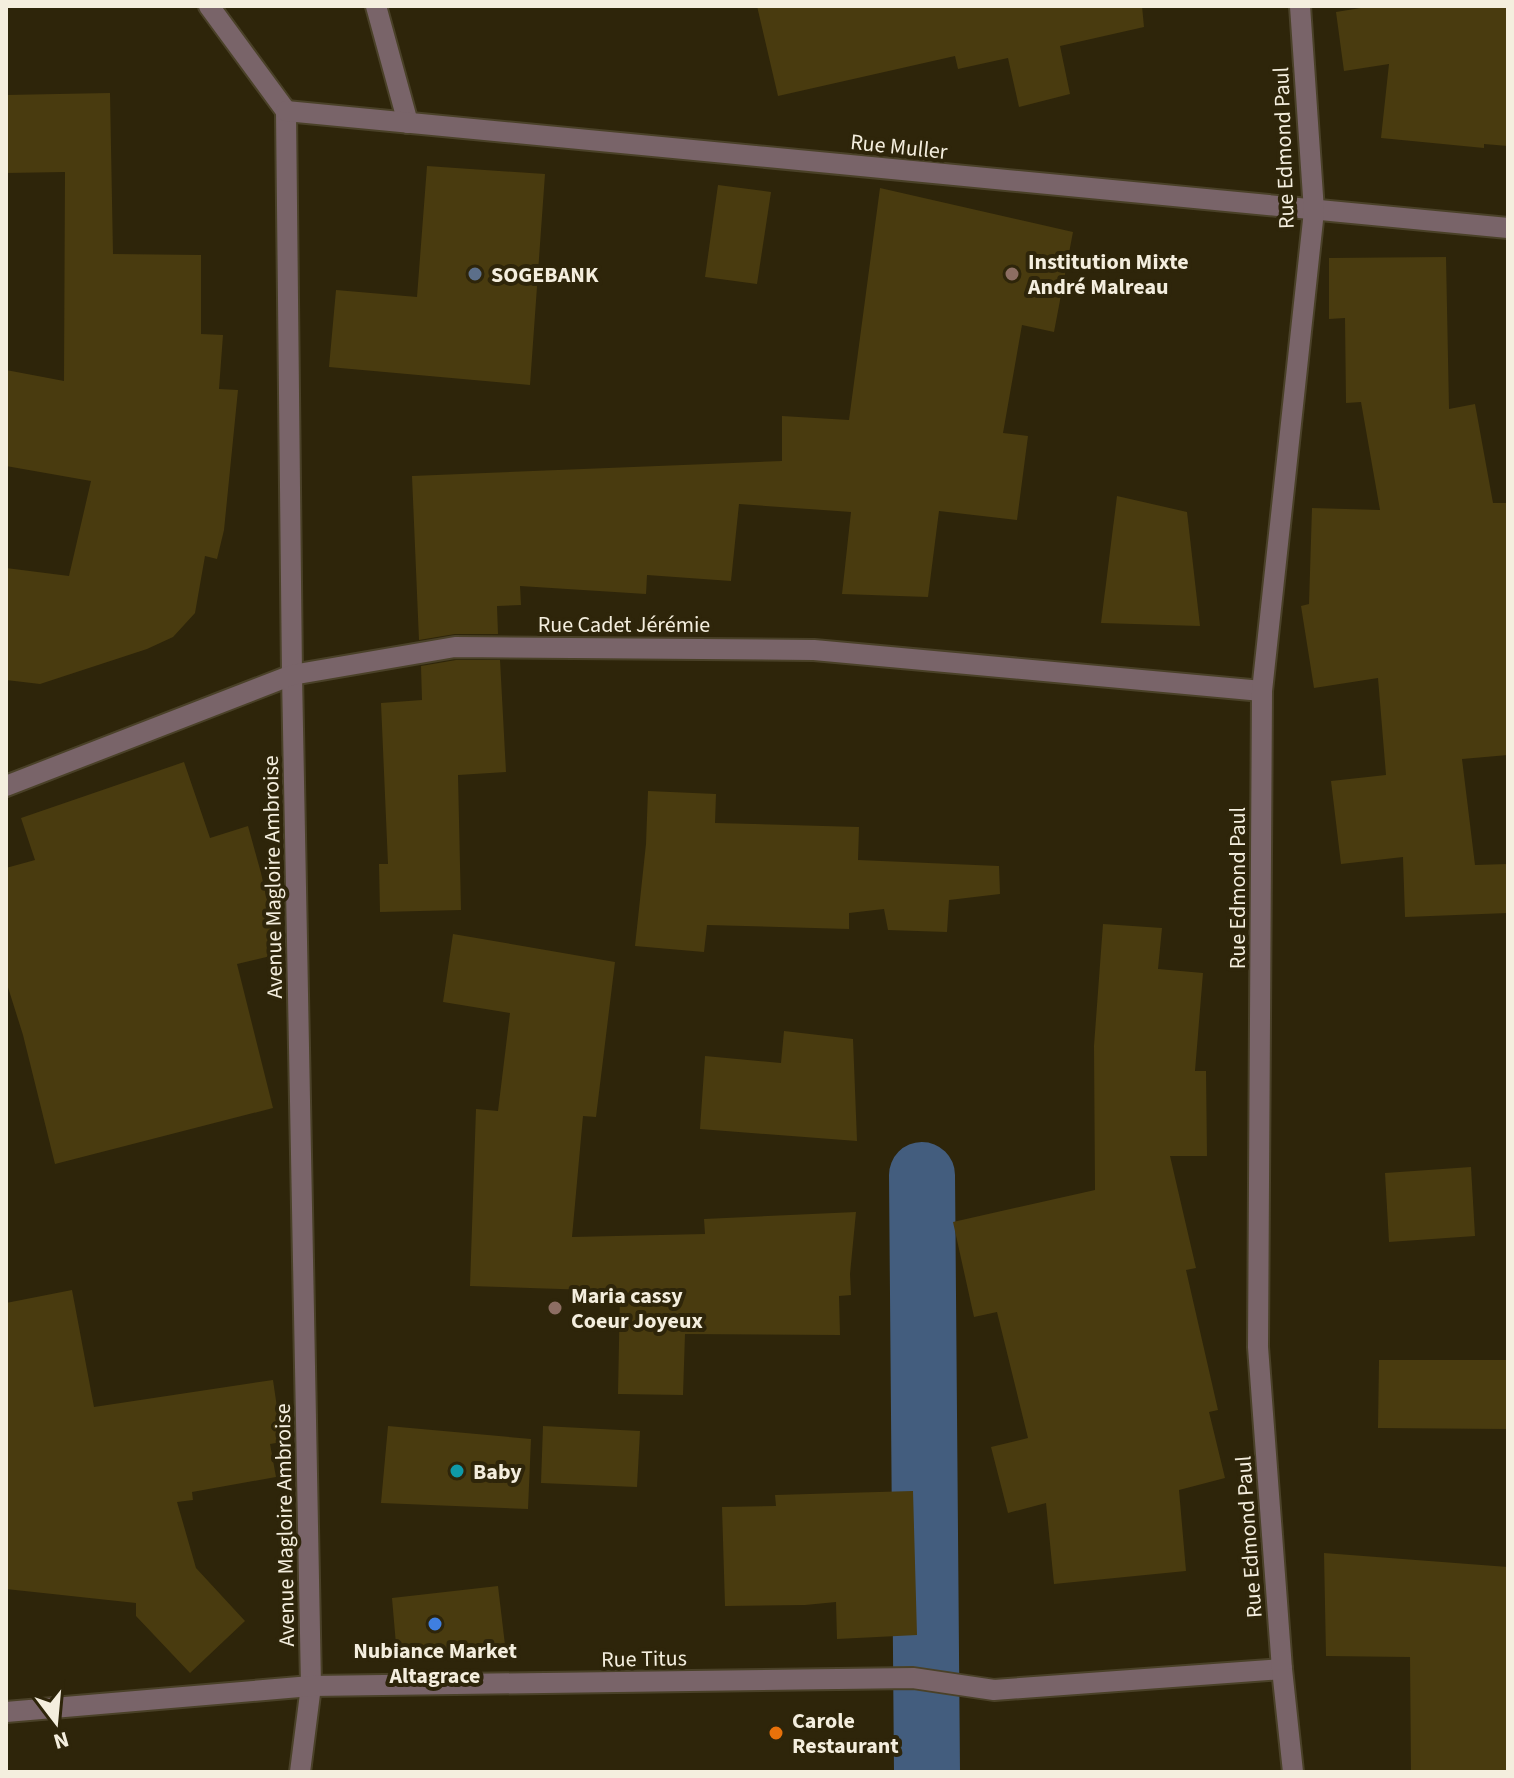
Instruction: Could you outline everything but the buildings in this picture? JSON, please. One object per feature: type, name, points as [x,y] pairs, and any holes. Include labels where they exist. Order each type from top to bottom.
[{"type":"street","points":[[209,6],[286,111]]},
{"type":"street","points":[[376,6],[408,123]]},
{"type":"street","name":"Rue Edmond Paul","points":[[1293,1772],[1282,1669],[1258,1347],[1262,691],[1314,211],[1300,6]]},
{"type":"street","name":"Rue Muller","points":[[286,111],[1508,228]]},
{"type":"street","name":"Avenue Magloire Ambroise","points":[[286,111],[292,675],[311,1686],[300,1772]]},
{"type":"street","name":"Rue Cadet Jérémie","points":[[6,786],[292,675],[455,647],[814,650],[1262,691]]},
{"type":"street","name":"Rue Titus","points":[[6,1712],[311,1686],[913,1678],[994,1690],[1282,1669]]},
{"type":"waterway","points":[[922,1175],[927,1772]]},
{"type":"place","name":"SOGEBANK","points":[[475,274]]},
{"type":"place","name":"Institution Mixte André Malreau","points":[[1012,274]]},
{"type":"place","name":"Maria cassy Coeur Joyeux","points":[[555,1308]]},
{"type":"place","name":"Baby","points":[[457,1471]]},
{"type":"place","name":"Nubiance Market Altagrace","points":[[435,1624]]},
{"type":"place","name":"Carole Restaurant","points":[[776,1733]]}]
